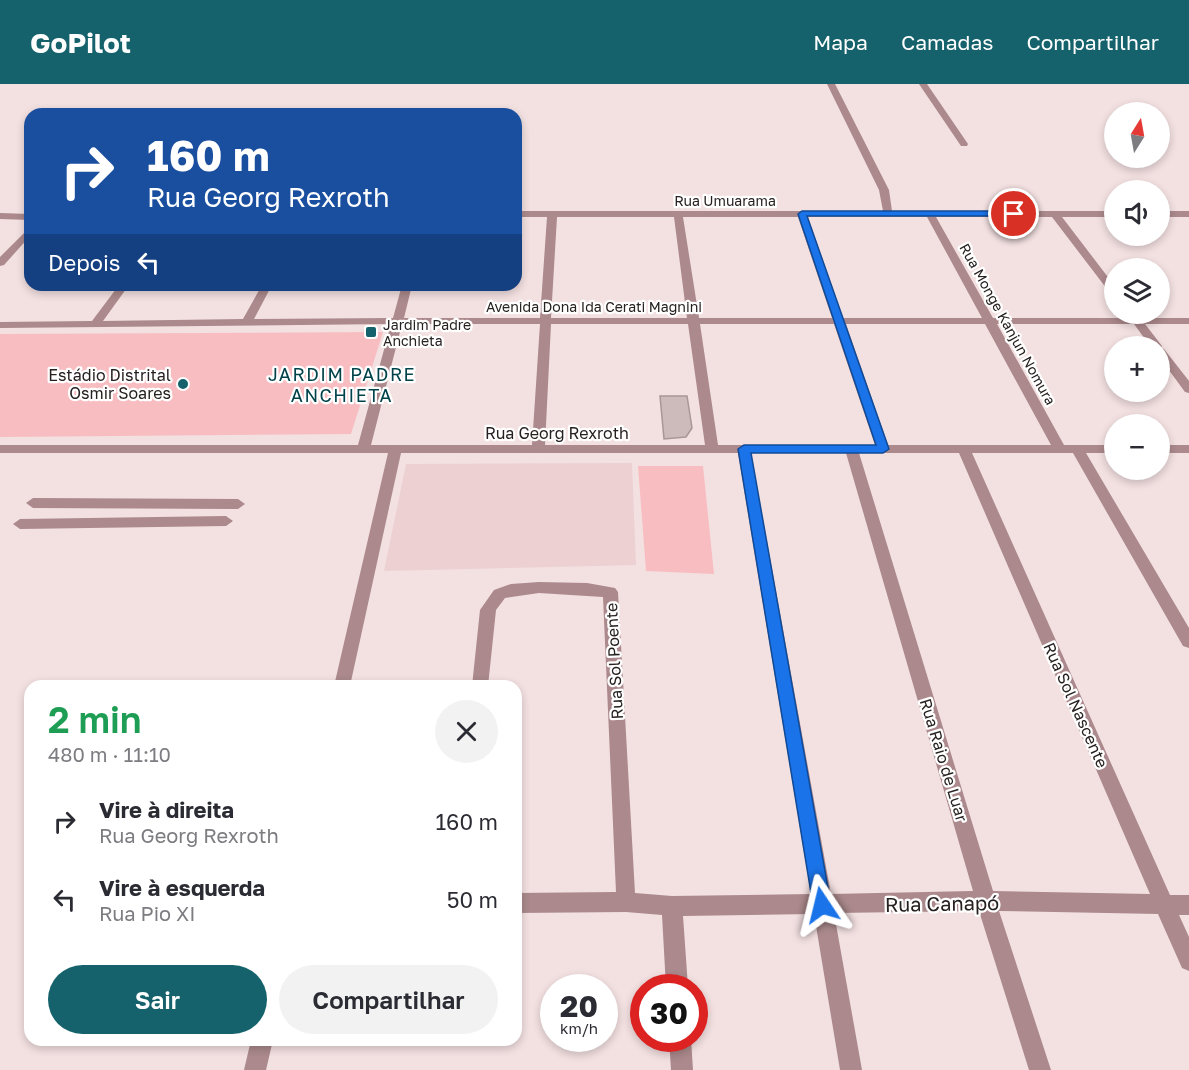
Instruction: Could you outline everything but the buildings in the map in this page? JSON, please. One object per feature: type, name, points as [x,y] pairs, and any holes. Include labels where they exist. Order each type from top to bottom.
[{"type":"street","points":[[831,84],[884,190],[888,214]]},
{"type":"street","points":[[923,84],[964,144]]},
{"type":"street","name":"Rua Umuarama","points":[[522,214],[1104,214]]},
{"type":"street","points":[[538,449],[552,214]]},
{"type":"street","points":[[678,214],[712,449]]},
{"type":"street","points":[[802,214],[883,449]]},
{"type":"street","name":"Rua Monge Kanjun Nomura","points":[[930,214],[1060,449]]},
{"type":"street","points":[[1055,214],[1104,278]]},
{"type":"street","points":[[1170,215],[1187,216]]},
{"type":"street","points":[[0,216],[24,217]]},
{"type":"street","points":[[0,263],[24,237]]},
{"type":"street","points":[[94,325],[120,291]]},
{"type":"street","points":[[247,322],[264,291]]},
{"type":"street","points":[[363,449],[406,291]]},
{"type":"street","name":"Avenida Dona Ida Cerati Magnini","points":[[0,326],[398,321],[989,321],[1104,318]]},
{"type":"street","name":"Avenida Dona Ida Cerati Magnini","points":[[1170,320],[1189,321]]},
{"type":"street","points":[[1139,324],[1148,336]]},
{"type":"street","points":[[1170,364],[1189,389]]},
{"type":"street","name":"Rua Georg Rexroth","points":[[0,449],[1104,449]]},
{"type":"street","points":[[343,680],[394,449]]},
{"type":"street","points":[[744,449],[851,1070]]},
{"type":"street","name":"Rua Raio de Luar","points":[[851,449],[986,901],[1040,1070]]},
{"type":"street","name":"Rua Sol Nascente","points":[[964,449],[1189,961]]},
{"type":"street","points":[[1077,449],[1189,642]]},
{"type":"street","points":[[1170,449],[1189,449]]},
{"type":"street","points":[[33,503],[238,504]]},
{"type":"street","points":[[20,524],[226,521]]},
{"type":"street","name":"Rua Sol Poente","points":[[481,680],[488,610],[492,601],[500,593],[514,588],[594,589],[610,592],[626,902]]},
{"type":"street","name":"Rua Canapó","points":[[522,903],[626,902],[672,906],[986,901],[1189,905]]},
{"type":"street","points":[[672,906],[676,974]]},
{"type":"street","points":[[255,1070],[261,1046]]},
{"type":"street","points":[[681,1052],[682,1070]]},
{"type":"shaded area","name":"Estádio Distrital Osmir Soares","points":[[383,332],[351,434],[0,437],[0,334]]},
{"type":"shaded area","points":[[632,463],[636,565],[384,571],[406,464]]},
{"type":"shaded area","points":[[638,466],[703,466],[714,574],[646,571]]},
{"type":"place","name":"Jardim Padre Anchieta","points":[[371,332]]},
{"type":"place","name":"Estádio Distrital Osmir Soares","points":[[183,384]]},
{"type":"district","name":"JARDIM PADRE ANCHIETA","points":[[342,384]]},
{"type":"route","points":[[822,905],[744,449],[883,449],[802,214],[1014,214]]}]
